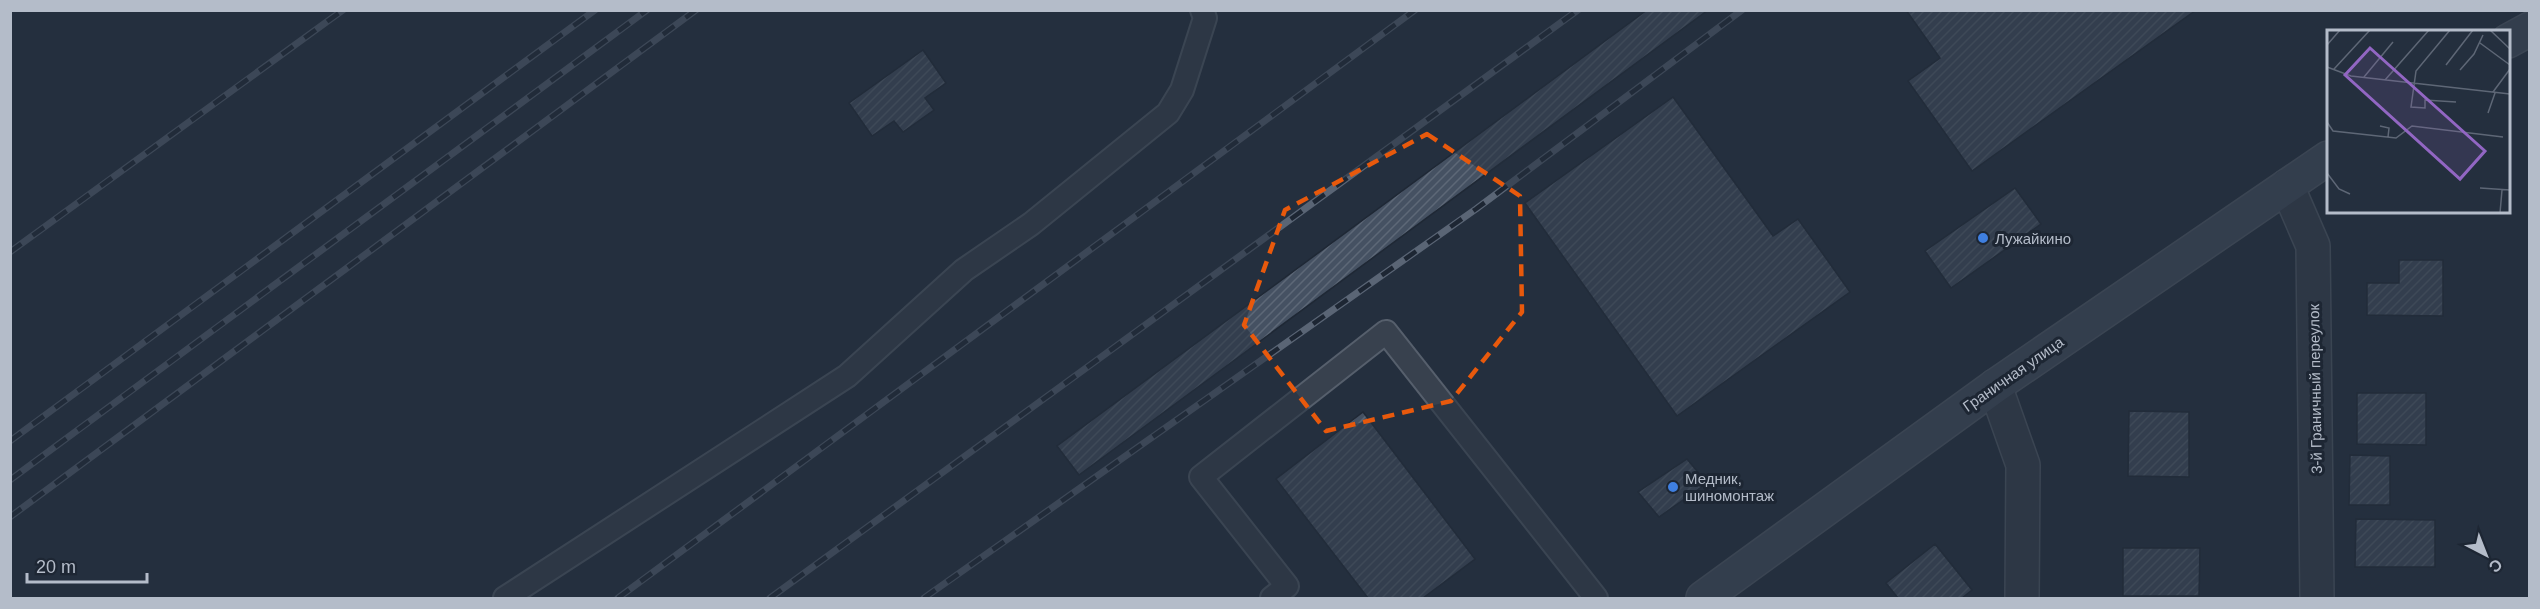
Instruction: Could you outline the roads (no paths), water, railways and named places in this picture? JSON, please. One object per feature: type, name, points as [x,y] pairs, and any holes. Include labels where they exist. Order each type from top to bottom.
[{"type":"main road","points":[[2510,40],[2529,29]]},
{"type":"main road","name":"Граничная улица","points":[[1703,598],[1995,386],[2327,159]]},
{"type":"street","name":"3-й Граничный переулок","points":[[2287,186],[2313,246],[2317,598]]},
{"type":"street","points":[[1995,386],[2023,465],[2022,598]]},
{"type":"lane","points":[[505,598],[847,376],[964,270],[1031,224],[1168,113],[1182,90],[1204,18],[1202,10]]},
{"type":"lane","points":[[1272,598],[1287,586],[1201,477],[1386,332],[1596,598]]},
{"type":"railway","points":[[10,252],[343,10]]},
{"type":"railway","points":[[10,441],[595,10]]},
{"type":"railway","points":[[10,480],[647,10]]},
{"type":"railway","points":[[10,517],[696,10]]},
{"type":"railway","points":[[618,598],[1415,10]]},
{"type":"railway","points":[[770,598],[1578,10]]},
{"type":"railway","points":[[924,598],[1476,209],[1742,10]]},
{"type":"place","name":"Лужайкино","points":[[1983,238]]},
{"type":"place","name":"Медник, шиномонтаж","points":[[1673,487]]}]
